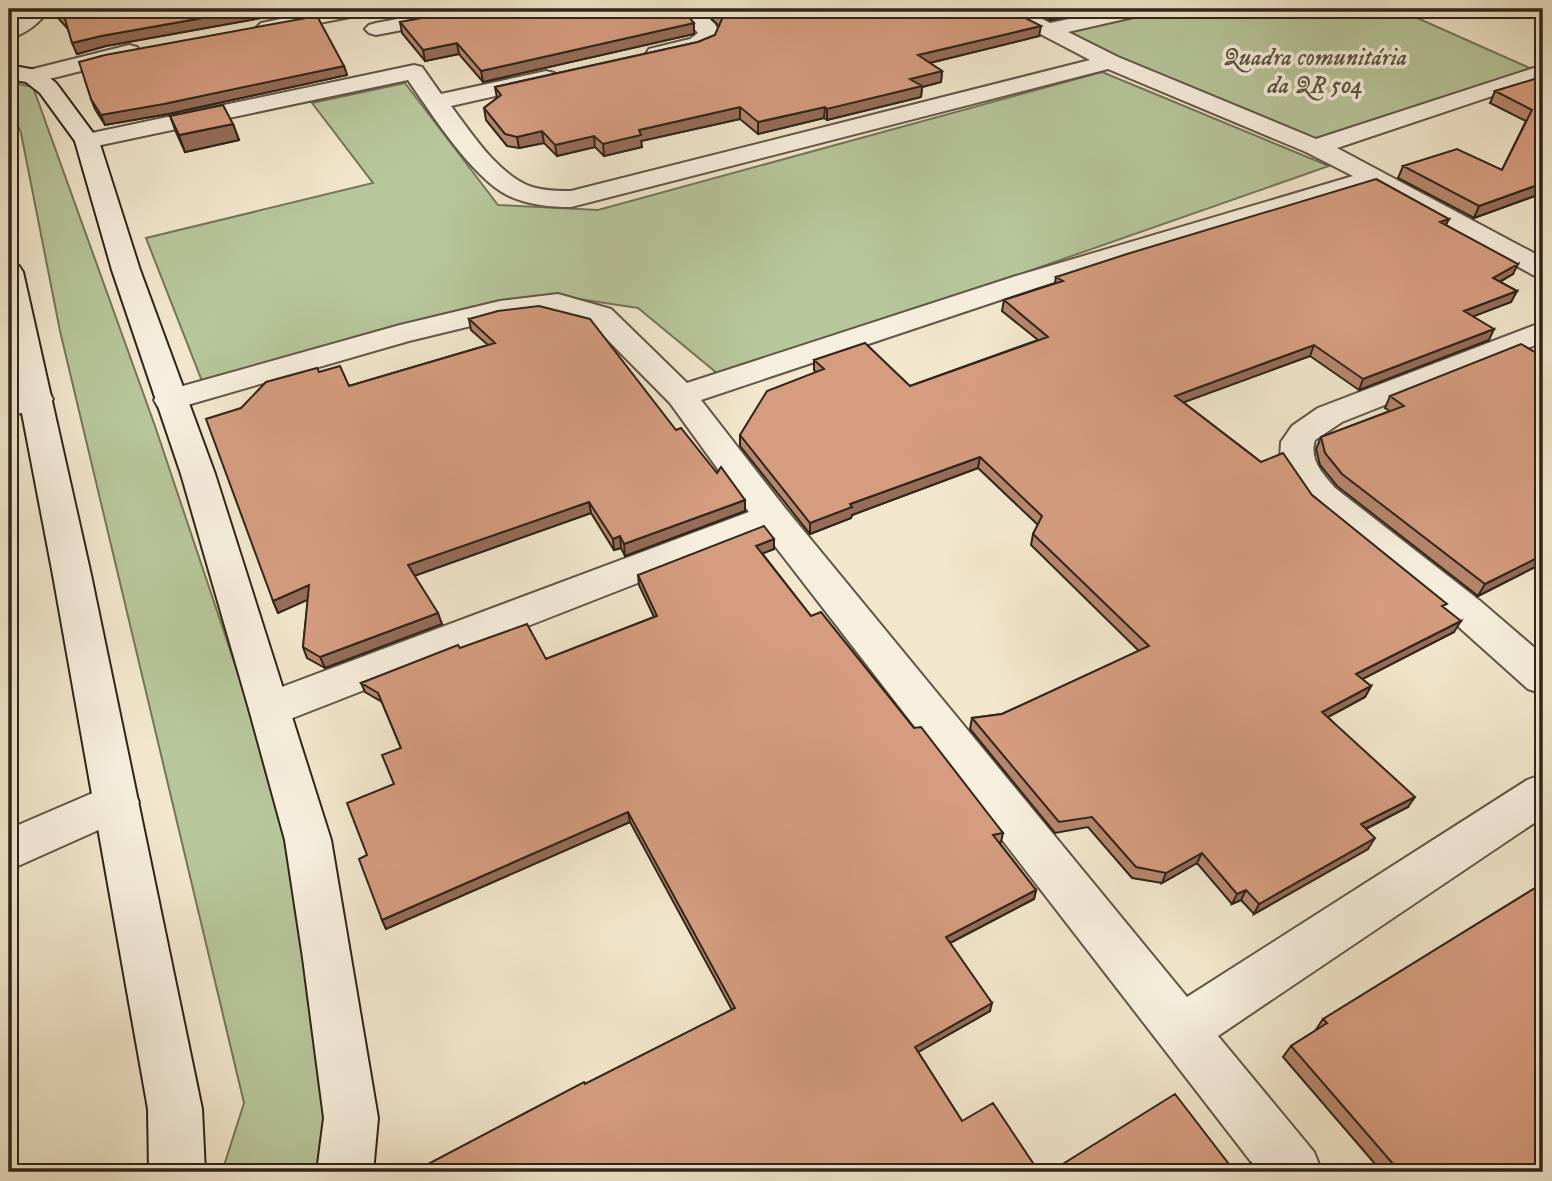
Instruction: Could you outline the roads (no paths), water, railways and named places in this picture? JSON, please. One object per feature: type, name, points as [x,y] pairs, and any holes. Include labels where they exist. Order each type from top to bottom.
[{"type":"street","points":[[9,32],[39,9]]},
{"type":"street","points":[[253,29],[360,9],[492,170],[510,187],[549,199],[571,199],[1110,62]]},
{"type":"street","points":[[376,29],[481,9]]},
{"type":"street","points":[[1007,9],[1110,62],[1315,147],[1376,177],[1543,269]]},
{"type":"street","points":[[1047,30],[1144,9]]},
{"type":"street","points":[[691,12],[718,11]]},
{"type":"street","points":[[634,59],[705,40],[709,31],[691,12]]},
{"type":"street","points":[[21,74],[146,49]]},
{"type":"street","points":[[88,141],[401,58]]},
{"type":"street","points":[[436,102],[572,72]]},
{"type":"street","points":[[1315,147],[1543,72]]},
{"type":"street","points":[[21,74],[48,88],[88,141],[126,270],[198,474],[270,709],[308,840],[328,958],[351,1118],[345,1172]]},
{"type":"street","points":[[681,396],[1026,282],[1376,177]]},
{"type":"street","points":[[9,272],[23,402],[116,802],[175,1109],[177,1172]]},
{"type":"street","points":[[170,400],[401,334],[500,310],[558,303],[600,315],[681,396],[772,517],[1294,1172]]},
{"type":"street","points":[[1539,669],[1322,496],[1297,462],[1296,449],[1297,438],[1308,427],[1330,415],[1543,331]]},
{"type":"street","points":[[270,709],[772,517]]},
{"type":"street","points":[[1182,1030],[1543,793]]},
{"type":"street","points":[[9,850],[116,802]]},
{"type":"park label","name":"Quadra comunitária da QR 504","points":[[1315,72]]}]
